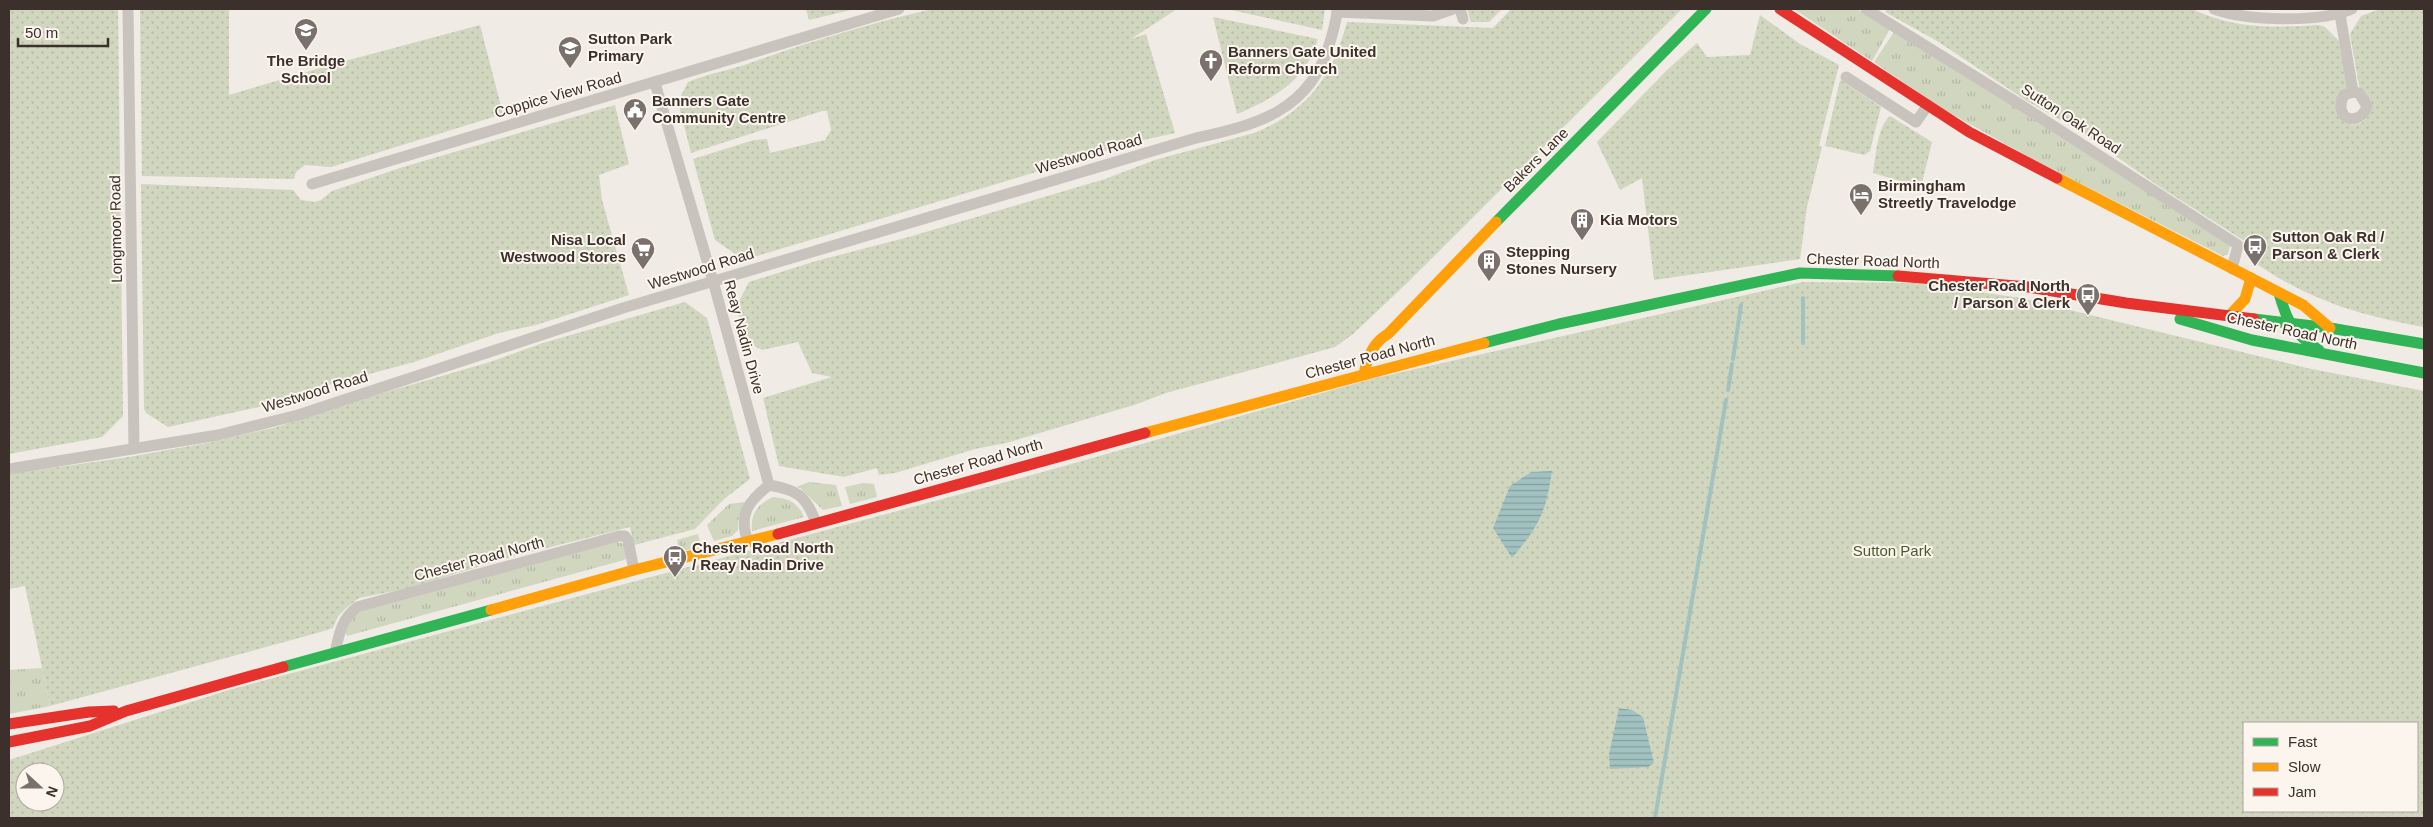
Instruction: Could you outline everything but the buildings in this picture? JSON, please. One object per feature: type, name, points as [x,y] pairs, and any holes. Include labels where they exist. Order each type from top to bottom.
[{"type":"main road","name":"Bakers Lane","points":[[1364,374],[1370,354],[1383,336],[1388,334],[1419,300],[1706,9]]},
{"type":"main road","points":[[1780,9],[1977,136],[2303,305],[2330,328]]},
{"type":"main road","name":"Chester Road North","points":[[9,742],[90,726],[126,711],[634,570],[748,542],[1383,368],[1568,322],[1800,274],[1931,277],[2028,287],[2126,303],[2330,328],[2424,344]]},
{"type":"main road","points":[[2230,315],[2245,299],[2251,278]]},
{"type":"main road","points":[[2279,293],[2286,323],[2303,340],[2329,355]]},
{"type":"main road","name":"Chester Road North","points":[[2126,303],[2252,340],[2424,373]]},
{"type":"main road","name":"Bakers Lane","points":[[1383,368],[1382,357],[1388,334]]},
{"type":"main road","name":"Chester Road North","points":[[9,724],[89,712],[126,711]]},
{"type":"street","name":"Longmoor Road","points":[[128,9],[134,448]]},
{"type":"street","name":"Coppice View Road","points":[[312,184],[899,9]]},
{"type":"street","points":[[1337,10],[1433,16],[1453,9]]},
{"type":"street","name":"Sutton Oak Road","points":[[1866,9],[2038,115],[2238,245],[2232,269]]},
{"type":"street","points":[[2214,9],[2257,16],[2305,19],[2340,14],[2352,9]]},
{"type":"street","name":"Westwood Road","points":[[9,469],[218,434],[298,415],[623,308],[1196,138],[1238,129],[1268,118],[1293,102],[1315,77],[1327,54],[1337,10]]},
{"type":"street","points":[[2340,14],[2353,92]]},
{"type":"street","points":[[1858,86],[1870,67]]},
{"type":"street","points":[[1846,77],[1916,122],[1928,106]]},
{"type":"street","name":"Reay Nadin Drive","points":[[655,83],[713,281],[769,485]]},
{"type":"street","points":[[748,542],[743,529],[744,513],[754,497],[769,485],[791,489],[804,498],[816,523]]},
{"type":"street","name":"Chester Road North","points":[[335,653],[340,628],[346,616],[357,607],[619,536],[625,536],[628,540],[634,570]]},
{"type":"green space","points":[[9,9],[118,9],[123,416],[102,437],[9,454]]},
{"type":"green space","points":[[140,9],[229,9],[229,95],[334,64],[480,25],[503,114],[331,167],[305,165],[296,172],[294,179],[142,176]]},
{"type":"green space","points":[[806,9],[855,9],[809,20]]},
{"type":"green space","points":[[932,9],[1177,9],[1131,39],[1146,34],[1175,133],[1139,141],[744,260],[715,240],[693,159],[754,140],[767,139],[770,153],[825,140],[831,130],[827,111],[822,111],[691,153],[678,102],[688,82],[842,33]]},
{"type":"green space","points":[[1227,9],[1325,9],[1322,30]]},
{"type":"green space","points":[[1467,9],[1502,9],[1489,22],[1471,22]]},
{"type":"green space","points":[[1511,9],[1682,9],[1407,283],[1353,334],[1335,347],[1166,393],[1134,405],[1006,443],[975,449],[895,473],[879,475],[877,468],[844,477],[779,466],[763,398],[832,377],[812,373],[798,342],[762,350],[747,342],[736,307],[749,282],[816,261],[905,238],[1105,179],[1155,160],[1254,133],[1289,114],[1315,90],[1334,59],[1347,22],[1493,28]]},
{"type":"green space","points":[[1794,9],[1857,9],[1890,29],[1872,61]]},
{"type":"green space","points":[[1887,9],[2192,9],[2208,16],[2238,24],[2269,27],[2319,25],[2325,27],[2339,41],[2348,91],[2343,121],[2352,125],[2361,123],[2366,119],[2372,104],[2359,86],[2350,34],[2361,16],[2380,9],[2424,9],[2424,327],[2377,317],[2334,304],[2273,275],[2252,261],[2257,249],[2157,185],[2080,131],[2027,101],[1937,41],[1885,12]]},
{"type":"green space","points":[[1760,15],[1800,44],[1839,65],[1819,145],[1822,147],[1807,207],[1800,259],[1654,280],[1642,178],[1620,190],[1597,142],[1666,71],[1697,43],[1707,57],[1750,55]]},
{"type":"green space","points":[[1213,17],[1318,39],[1313,54],[1297,77],[1276,94],[1237,114]]},
{"type":"green space","points":[[1894,32],[2047,126],[2230,246],[2228,254],[2223,256],[2040,163],[1941,108],[1874,62]]},
{"type":"green space","points":[[1840,80],[1881,107],[1870,151],[1864,155],[1825,146]]},
{"type":"green space","points":[[615,105],[629,164],[599,175],[602,200],[629,295],[536,325],[499,333],[414,362],[321,387],[277,403],[168,427],[146,413],[144,409],[141,184],[293,190],[301,200],[315,202],[321,200],[332,191],[403,167]]},
{"type":"green space","points":[[1890,116],[1932,142],[1921,187],[1873,173],[1882,127]]},
{"type":"green space","name":"Sutton Park","points":[[1803,282],[1915,283],[2021,298],[2307,368],[2424,391],[2424,818],[9,818],[9,760],[229,690],[1043,472],[1371,379]]},
{"type":"green space","points":[[685,302],[707,318],[750,479],[724,499],[695,529],[634,545],[630,527],[503,559],[410,588],[359,598],[338,616],[333,628],[50,706],[25,586],[9,589],[9,474],[129,457],[212,442],[277,427],[355,401],[490,362],[543,343]]},
{"type":"green space","points":[[809,482],[836,485],[842,506],[823,510],[800,488],[796,487]]},
{"type":"green space","points":[[863,483],[874,484],[877,497],[850,504],[845,487]]},
{"type":"green space","points":[[773,497],[792,502],[799,508],[804,517],[752,531],[752,520],[756,510]]},
{"type":"green space","points":[[745,502],[738,521],[738,530],[732,536],[714,541],[707,525],[729,504]]},
{"type":"green space","points":[[698,534],[701,546],[681,552],[677,540]]},
{"type":"green space","points":[[617,542],[625,544],[627,558],[624,560],[347,636],[345,632],[355,613]]},
{"type":"green space","points":[[42,668],[50,706],[9,714],[9,670]]},
{"type":"water","points":[[1552,471],[1547,497],[1540,518],[1529,537],[1512,558],[1493,528],[1510,486],[1531,472]]},
{"type":"water","points":[[1619,708],[1632,710],[1643,717],[1654,763],[1648,767],[1610,769],[1609,754]]},
{"type":"waterway","points":[[1803,298],[1803,343]]},
{"type":"waterway","points":[[1733,359],[1741,305]]},
{"type":"waterway","points":[[1728,390],[1732,364]]},
{"type":"waterway","points":[[1655,818],[1726,400]]},
{"type":"traffic: fast","points":[[1496,222],[1706,9]]},
{"type":"traffic: fast","points":[[1484,343],[1559,324],[1800,273],[1898,276]]},
{"type":"traffic: fast","points":[[2279,293],[2292,326],[2303,338],[2319,350]]},
{"type":"traffic: fast","points":[[2180,319],[2252,340],[2424,373]]},
{"type":"traffic: fast","points":[[2254,319],[2330,328],[2424,344]]},
{"type":"traffic: fast","points":[[283,667],[491,610]]},
{"type":"traffic: slow","points":[[2057,178],[2303,305],[2330,328]]},
{"type":"traffic: slow","points":[[1364,374],[1369,356],[1378,341],[1388,334],[1496,222]]},
{"type":"traffic: slow","points":[[2230,315],[2245,299],[2251,278]]},
{"type":"traffic: slow","points":[[1145,433],[1484,343]]},
{"type":"traffic: slow","points":[[491,610],[634,570],[778,534]]},
{"type":"traffic: jam","points":[[1780,9],[1969,132],[2057,178]]},
{"type":"traffic: jam","points":[[1898,276],[2028,287],[2126,303],[2254,319]]},
{"type":"traffic: jam","points":[[778,534],[1145,433]]},
{"type":"traffic: jam","points":[[9,742],[90,726],[126,711],[283,667]]},
{"type":"traffic: jam","points":[[9,724],[89,712],[114,711]]},
{"type":"place","name":"The Bridge School","points":[[306,51]]},
{"type":"place","name":"Sutton Park Primary","points":[[570,69]]},
{"type":"place","name":"Banners Gate United Reform Church","points":[[1211,82]]},
{"type":"place","name":"Banners Gate Community Centre","points":[[635,131]]},
{"type":"place","name":"Birmingham Streetly Travelodge","points":[[1861,216]]},
{"type":"place","name":"Kia Motors","points":[[1582,241]]},
{"type":"place","name":"Sutton Oak Rd / Parson & Clerk","points":[[2255,267]]},
{"type":"place","name":"Nisa Local Westwood Stores","points":[[643,270]]},
{"type":"place","name":"Stepping Stones Nursery","points":[[1489,282]]},
{"type":"place","name":"Chester Road North / Parson & Clerk","points":[[2088,316]]},
{"type":"place","name":"Chester Road North / Reay Nadin Drive","points":[[675,578]]}]
